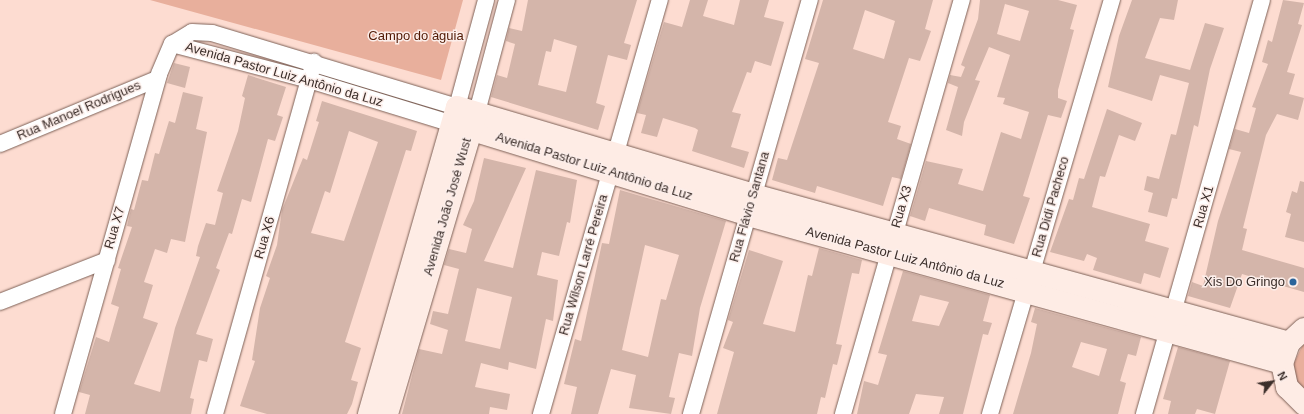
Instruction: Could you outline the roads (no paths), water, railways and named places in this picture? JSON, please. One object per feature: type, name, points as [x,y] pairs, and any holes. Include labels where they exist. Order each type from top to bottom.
[{"type":"street","name":"Avenida João José Wust","points":[[387,414],[465,118],[486,0]]},
{"type":"street","name":"Avenida João José Wust","points":[[368,414],[465,118],[507,0]]},
{"type":"street","name":"Rua Wilson Larré Pereira","points":[[541,414],[660,0]]},
{"type":"street","name":"Rua Flávio Santana","points":[[691,414],[810,0]]},
{"type":"street","name":"Rua X3","points":[[843,414],[962,0]]},
{"type":"street","name":"Rua Didi Pacheco","points":[[990,414],[1112,0]]},
{"type":"street","name":"Rua X1","points":[[1144,414],[1262,0]]},
{"type":"street","name":"Avenida Pastor Luiz Antônio da Luz","points":[[172,44],[192,32],[212,33],[314,62],[465,118]]},
{"type":"street","name":"Avenida Pastor Luiz Antônio da Luz","points":[[172,44],[309,80],[465,118],[614,162],[751,205],[1171,323],[1292,345]]},
{"type":"street","name":"Rua X7","points":[[63,414],[158,79],[172,44]]},
{"type":"street","name":"Rua X6","points":[[216,414],[314,62]]},
{"type":"street","name":"Rua Manoel Rodrigues","points":[[0,144],[158,79]]},
{"type":"street","points":[[0,302],[106,260]]},
{"type":"street","points":[[1292,345],[1288,387],[1304,404]]},
{"type":"street","points":[[1303,414],[1304,410]]},
{"type":"place","name":"Xis Do Gringo","points":[[1293,282]]},
{"type":"park label","name":"Campo do àguia","points":[[416,36]]}]
